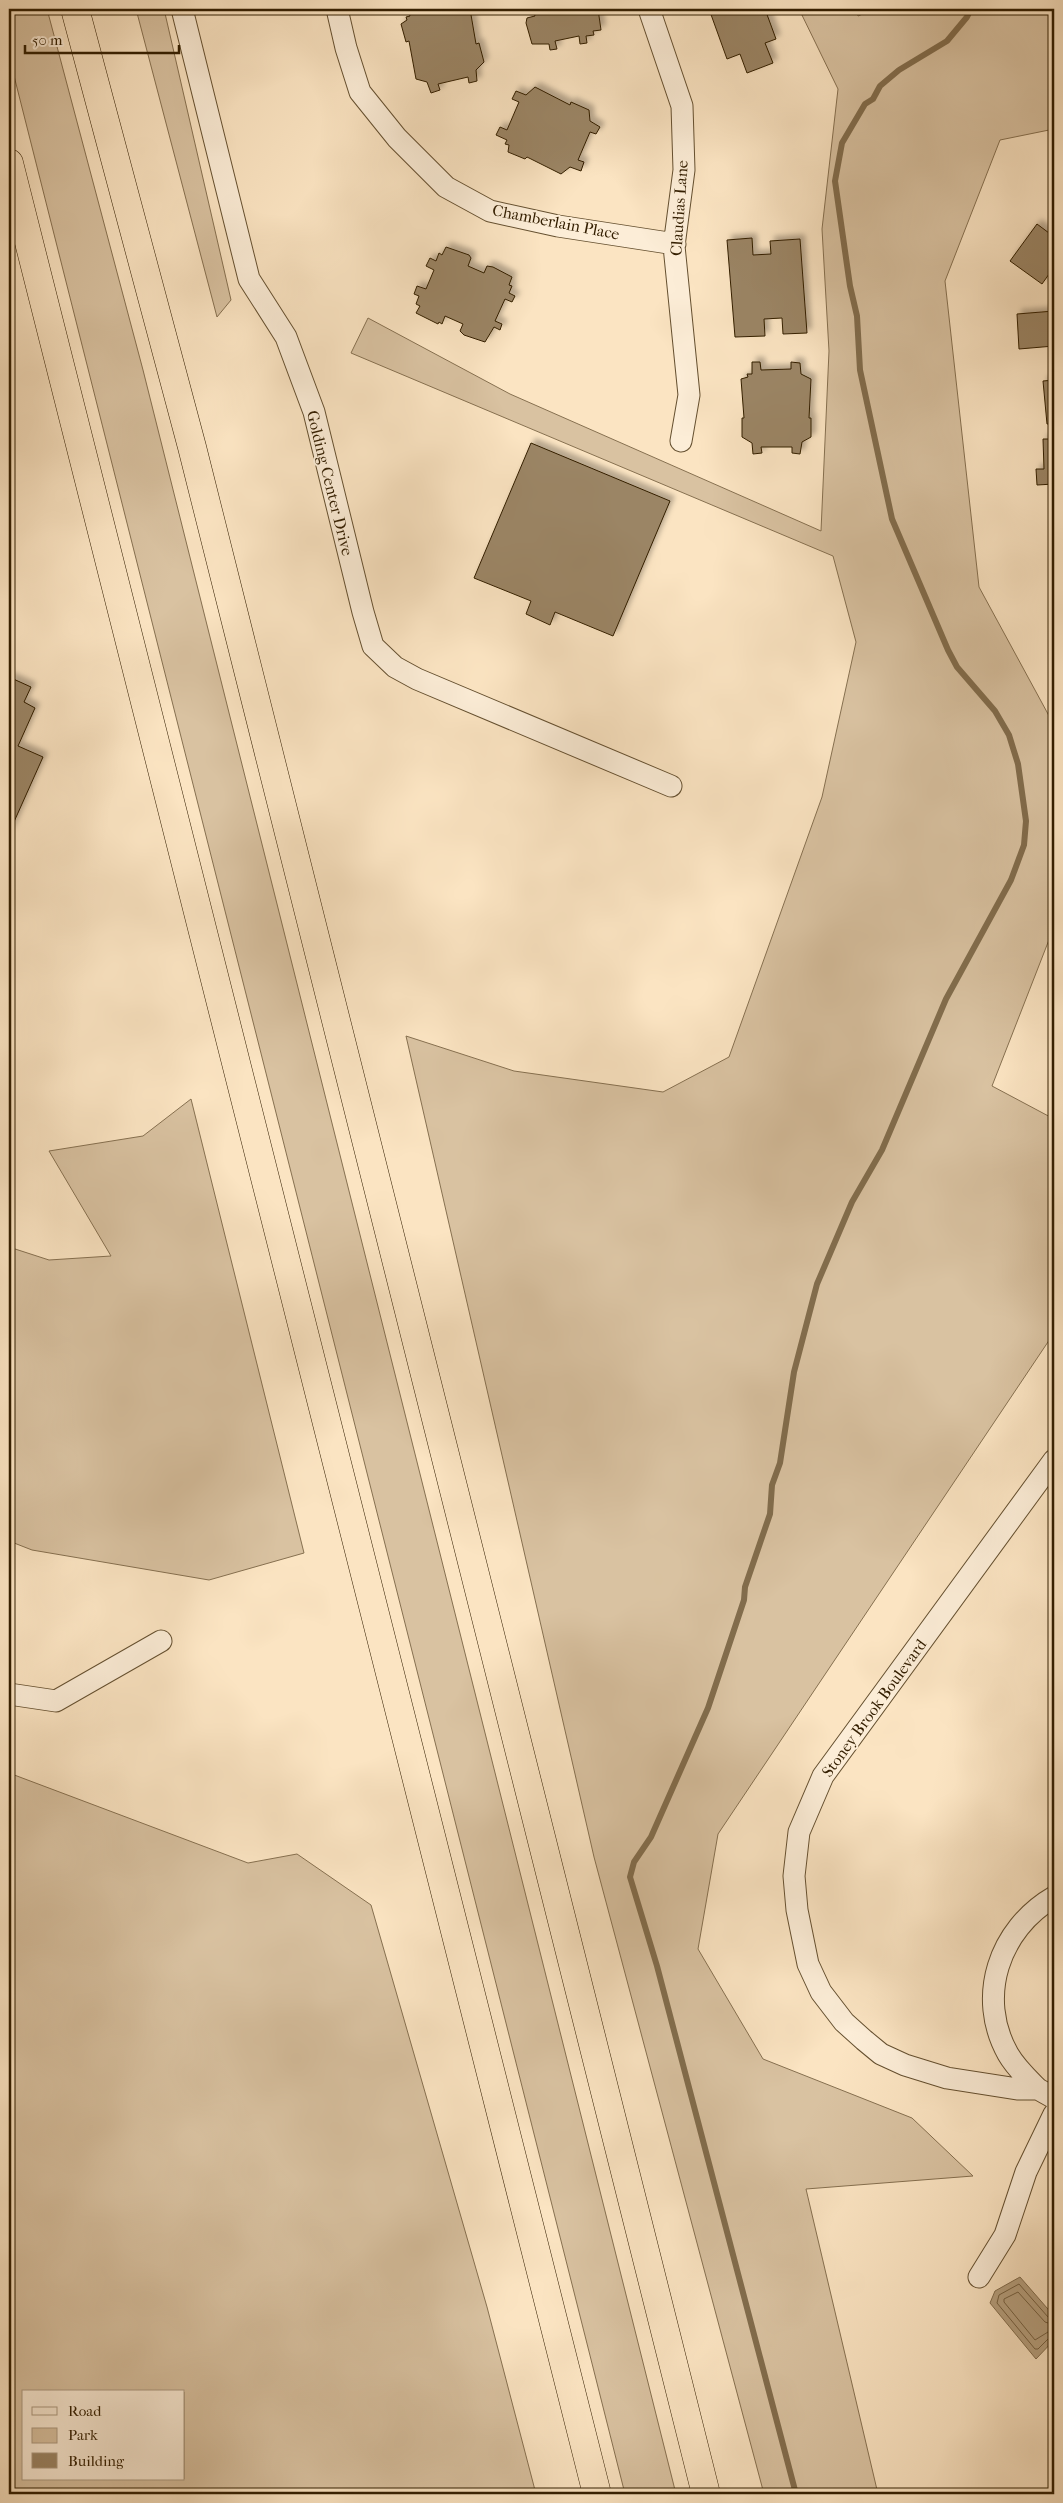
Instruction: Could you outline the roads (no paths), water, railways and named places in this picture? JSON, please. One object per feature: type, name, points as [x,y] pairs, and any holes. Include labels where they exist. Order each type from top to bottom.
[{"type":"highway","points":[[75,9],[187,428],[706,2494]]},
{"type":"highway","points":[[9,163],[597,2494]]},
{"type":"street","name":"Golding Center Drive","points":[[182,9],[249,279],[286,337],[314,412],[373,646],[395,667],[417,679],[671,786]]},
{"type":"street","name":"Chamberlain Place","points":[[337,9],[346,48],[360,92],[397,138],[446,187],[490,211],[558,226],[675,244]]},
{"type":"street","name":"Claudias Lane","points":[[649,9],[682,106],[684,170],[675,244],[689,395],[681,441]]},
{"type":"street","name":"Stoney Brook Boulevard","points":[[1046,2093],[947,2078],[905,2065],[881,2054],[864,2040],[844,2022],[821,1992],[808,1964],[797,1910],[794,1876],[799,1832],[823,1776],[1054,1460]]},
{"type":"street","points":[[9,1694],[56,1701],[160,1641]]},
{"type":"street","points":[[1046,2093],[1021,2072],[1002,2041],[993,2006],[994,1983],[999,1962],[1007,1942],[1021,1923],[1041,1905],[1054,1897]]},
{"type":"street","points":[[979,2277],[1005,2235],[1026,2172],[1054,2114]]},
{"type":"water","points":[[1020,2277],[1054,2316],[1054,2340],[1036,2359],[990,2303],[995,2291]]},
{"type":"waterway","points":[[796,2494],[657,1966],[630,1877],[634,1862],[651,1837],[708,1708],[744,1600],[745,1587],[770,1514],[772,1485],[780,1463],[794,1372],[817,1284],[852,1202],[882,1150],[946,999],[1011,880],[1024,845],[1026,821],[1018,764],[1009,735],[995,711],[957,667],[892,519],[860,370],[857,316],[850,286],[835,181],[842,143],[865,104],[873,99],[880,86],[899,70],[947,41],[967,17],[971,9]]}]
